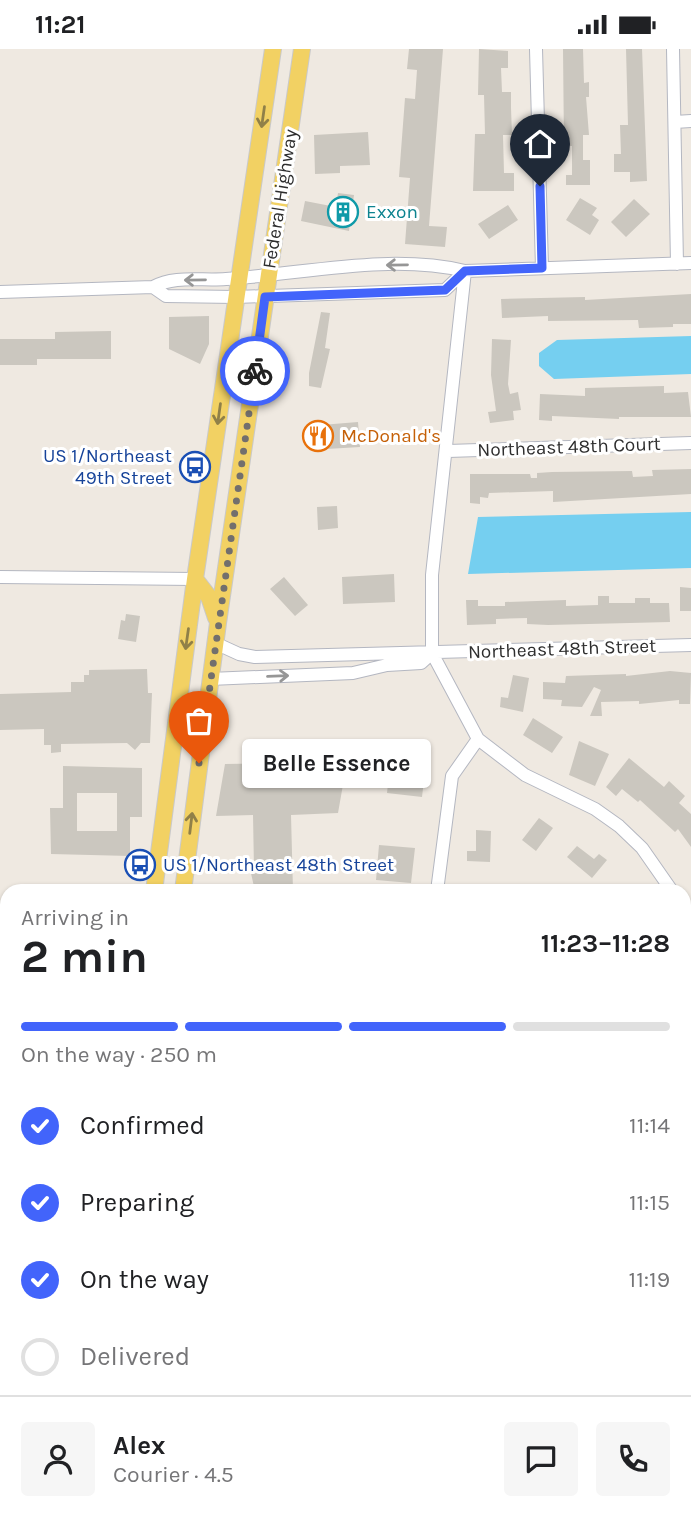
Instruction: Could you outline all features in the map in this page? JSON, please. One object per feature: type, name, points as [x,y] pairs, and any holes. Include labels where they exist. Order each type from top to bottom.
[{"type":"main road","name":"Federal Highway","points":[[155,884],[195,579],[273,49]]},
{"type":"main road","name":"Federal Highway","points":[[184,884],[215,643],[302,49]]},
{"type":"main road","points":[[195,579],[209,597],[218,623]]},
{"type":"street","points":[[536,49],[542,268]]},
{"type":"street","points":[[673,49],[677,264]]},
{"type":"street","points":[[675,122],[691,121]]},
{"type":"street","points":[[0,292],[153,287],[166,280],[239,278],[376,265],[440,265],[465,271],[691,263]]},
{"type":"street","points":[[153,287],[166,296],[236,297],[445,290],[465,271]]},
{"type":"street","points":[[465,271],[448,451],[432,575],[432,653],[478,739],[525,775],[595,809],[620,827],[642,848],[667,884]]},
{"type":"street","name":"Northeast 48th Court","points":[[448,451],[691,443]]},
{"type":"street","points":[[0,577],[195,579]]},
{"type":"street","name":"Northeast 48th Street","points":[[215,643],[239,654],[255,657],[691,645]]},
{"type":"street","name":"Northeast 48th Street","points":[[210,679],[353,673],[387,665],[421,663],[432,653]]},
{"type":"street","points":[[438,884],[452,776],[478,739]]},
{"type":"water","points":[[691,336],[691,374],[554,379],[539,366],[539,353],[557,340]]},
{"type":"water","points":[[691,512],[691,568],[468,574],[478,517]]},
{"type":"building","points":[[409,49],[443,49],[429,226],[447,227],[445,247],[405,244],[410,178],[399,177],[405,98],[415,99],[417,70],[407,69]]},
{"type":"building","points":[[479,49],[508,51],[508,68],[501,68],[502,92],[511,92],[512,135],[503,135],[504,173],[514,173],[514,191],[473,191],[475,134],[485,134],[484,95],[478,95]]},
{"type":"building","points":[[563,49],[583,49],[584,83],[589,82],[589,97],[586,97],[589,135],[583,135],[583,160],[590,160],[590,185],[566,185],[566,175],[572,175],[572,146],[564,146]]},
{"type":"building","points":[[626,49],[642,49],[647,181],[630,182],[630,172],[614,172],[614,154],[621,154],[620,125],[628,125]]},
{"type":"building","points":[[368,132],[370,165],[340,166],[340,173],[315,174],[314,135]]},
{"type":"building","points":[[338,193],[354,195],[349,231],[301,221],[305,201],[336,207]]},
{"type":"building","points":[[580,198],[597,208],[592,215],[599,220],[590,235],[566,220]]},
{"type":"building","points":[[634,199],[650,214],[626,237],[611,222]]},
{"type":"building","points":[[508,205],[518,220],[489,239],[478,224]]},
{"type":"building","points":[[691,294],[691,324],[673,324],[673,327],[639,328],[638,320],[548,321],[548,316],[502,318],[501,299],[585,297],[585,300]]},
{"type":"building","points":[[321,312],[330,313],[325,348],[330,349],[321,388],[309,386],[309,373]]},
{"type":"building","points":[[209,316],[209,344],[200,364],[169,349],[169,317]]},
{"type":"building","points":[[111,331],[111,359],[37,359],[37,365],[0,365],[0,339],[55,339],[55,332]]},
{"type":"building","points":[[492,339],[511,340],[508,384],[510,394],[518,392],[521,410],[513,411],[514,420],[490,423],[488,412],[496,411],[491,375]]},
{"type":"building","points":[[664,386],[664,393],[688,392],[691,417],[619,419],[552,416],[552,421],[539,420],[540,394],[585,396],[585,388]]},
{"type":"building","points":[[358,422],[360,447],[310,450],[309,426]]},
{"type":"building","points":[[691,469],[691,494],[553,502],[553,491],[489,493],[488,498],[480,497],[480,504],[470,503],[470,474],[530,474],[531,478],[537,478],[537,473],[632,471],[633,477],[653,476],[652,470]]},
{"type":"building","points":[[337,506],[338,528],[318,530],[317,507]]},
{"type":"building","points":[[394,574],[395,602],[343,604],[342,577]]},
{"type":"building","points":[[284,577],[308,605],[295,616],[270,589]]},
{"type":"building","points":[[680,587],[691,588],[691,611],[680,611]]},
{"type":"building","points":[[598,596],[609,596],[609,603],[635,603],[635,598],[650,598],[650,603],[669,603],[670,622],[548,625],[527,624],[527,618],[496,619],[496,624],[467,625],[466,600],[478,600],[478,606],[505,606],[505,602],[566,600],[566,606],[598,605]]},
{"type":"building","points":[[126,614],[140,616],[136,642],[118,639],[121,620],[125,621]]},
{"type":"building","points":[[147,669],[148,693],[152,693],[150,743],[141,743],[135,750],[127,743],[61,744],[61,752],[51,753],[51,745],[44,745],[44,729],[0,730],[0,694],[71,692],[71,682],[84,682],[84,675],[89,675],[89,670]]},
{"type":"building","points":[[670,671],[691,673],[690,704],[679,704],[679,700],[639,704],[639,701],[601,702],[602,716],[590,716],[601,690],[594,687],[582,707],[561,706],[562,700],[543,699],[543,682],[565,683],[566,676],[626,676]]},
{"type":"building","points":[[513,675],[529,678],[523,712],[500,707],[501,697],[508,698]]},
{"type":"building","points":[[533,718],[563,737],[552,753],[523,735]]},
{"type":"building","points":[[579,741],[609,754],[595,786],[569,775]]},
{"type":"building","points":[[391,758],[426,762],[422,797],[387,793]]},
{"type":"building","points":[[629,758],[664,787],[669,781],[685,796],[679,803],[691,814],[691,847],[678,829],[675,832],[640,800],[638,802],[622,789],[616,796],[606,787]]},
{"type":"building","points":[[347,762],[338,813],[291,815],[293,884],[253,884],[250,869],[254,869],[253,815],[216,816],[225,764]]},
{"type":"building","points":[[63,766],[142,768],[142,817],[130,817],[130,856],[51,854],[50,808],[63,808]],"holes":[[[77,793],[117,793],[117,831],[77,831]]]},
{"type":"building","points":[[539,818],[553,828],[536,851],[522,840]]},
{"type":"building","points":[[476,830],[491,831],[490,862],[467,861],[467,851],[476,851]]},
{"type":"building","points":[[379,845],[415,848],[411,883],[376,880]]},
{"type":"building","points":[[577,846],[594,859],[599,854],[607,860],[592,878],[567,857]]},
{"type":"way so far","points":[[199,763],[255,371]]},
{"type":"place","name":"Exxon","points":[[343,212]]},
{"type":"place","name":"McDonald's","points":[[318,436]]},
{"type":"place","name":"US 1/Northeast 49th Street","points":[[195,467]]},
{"type":"place","name":"Belle Essence","points":[[199,763]]},
{"type":"place","name":"US 1/Northeast 48th Street","points":[[140,865]]},
{"type":"route","points":[[255,371],[265,297],[445,290],[465,271],[542,268],[540,186]]}]
